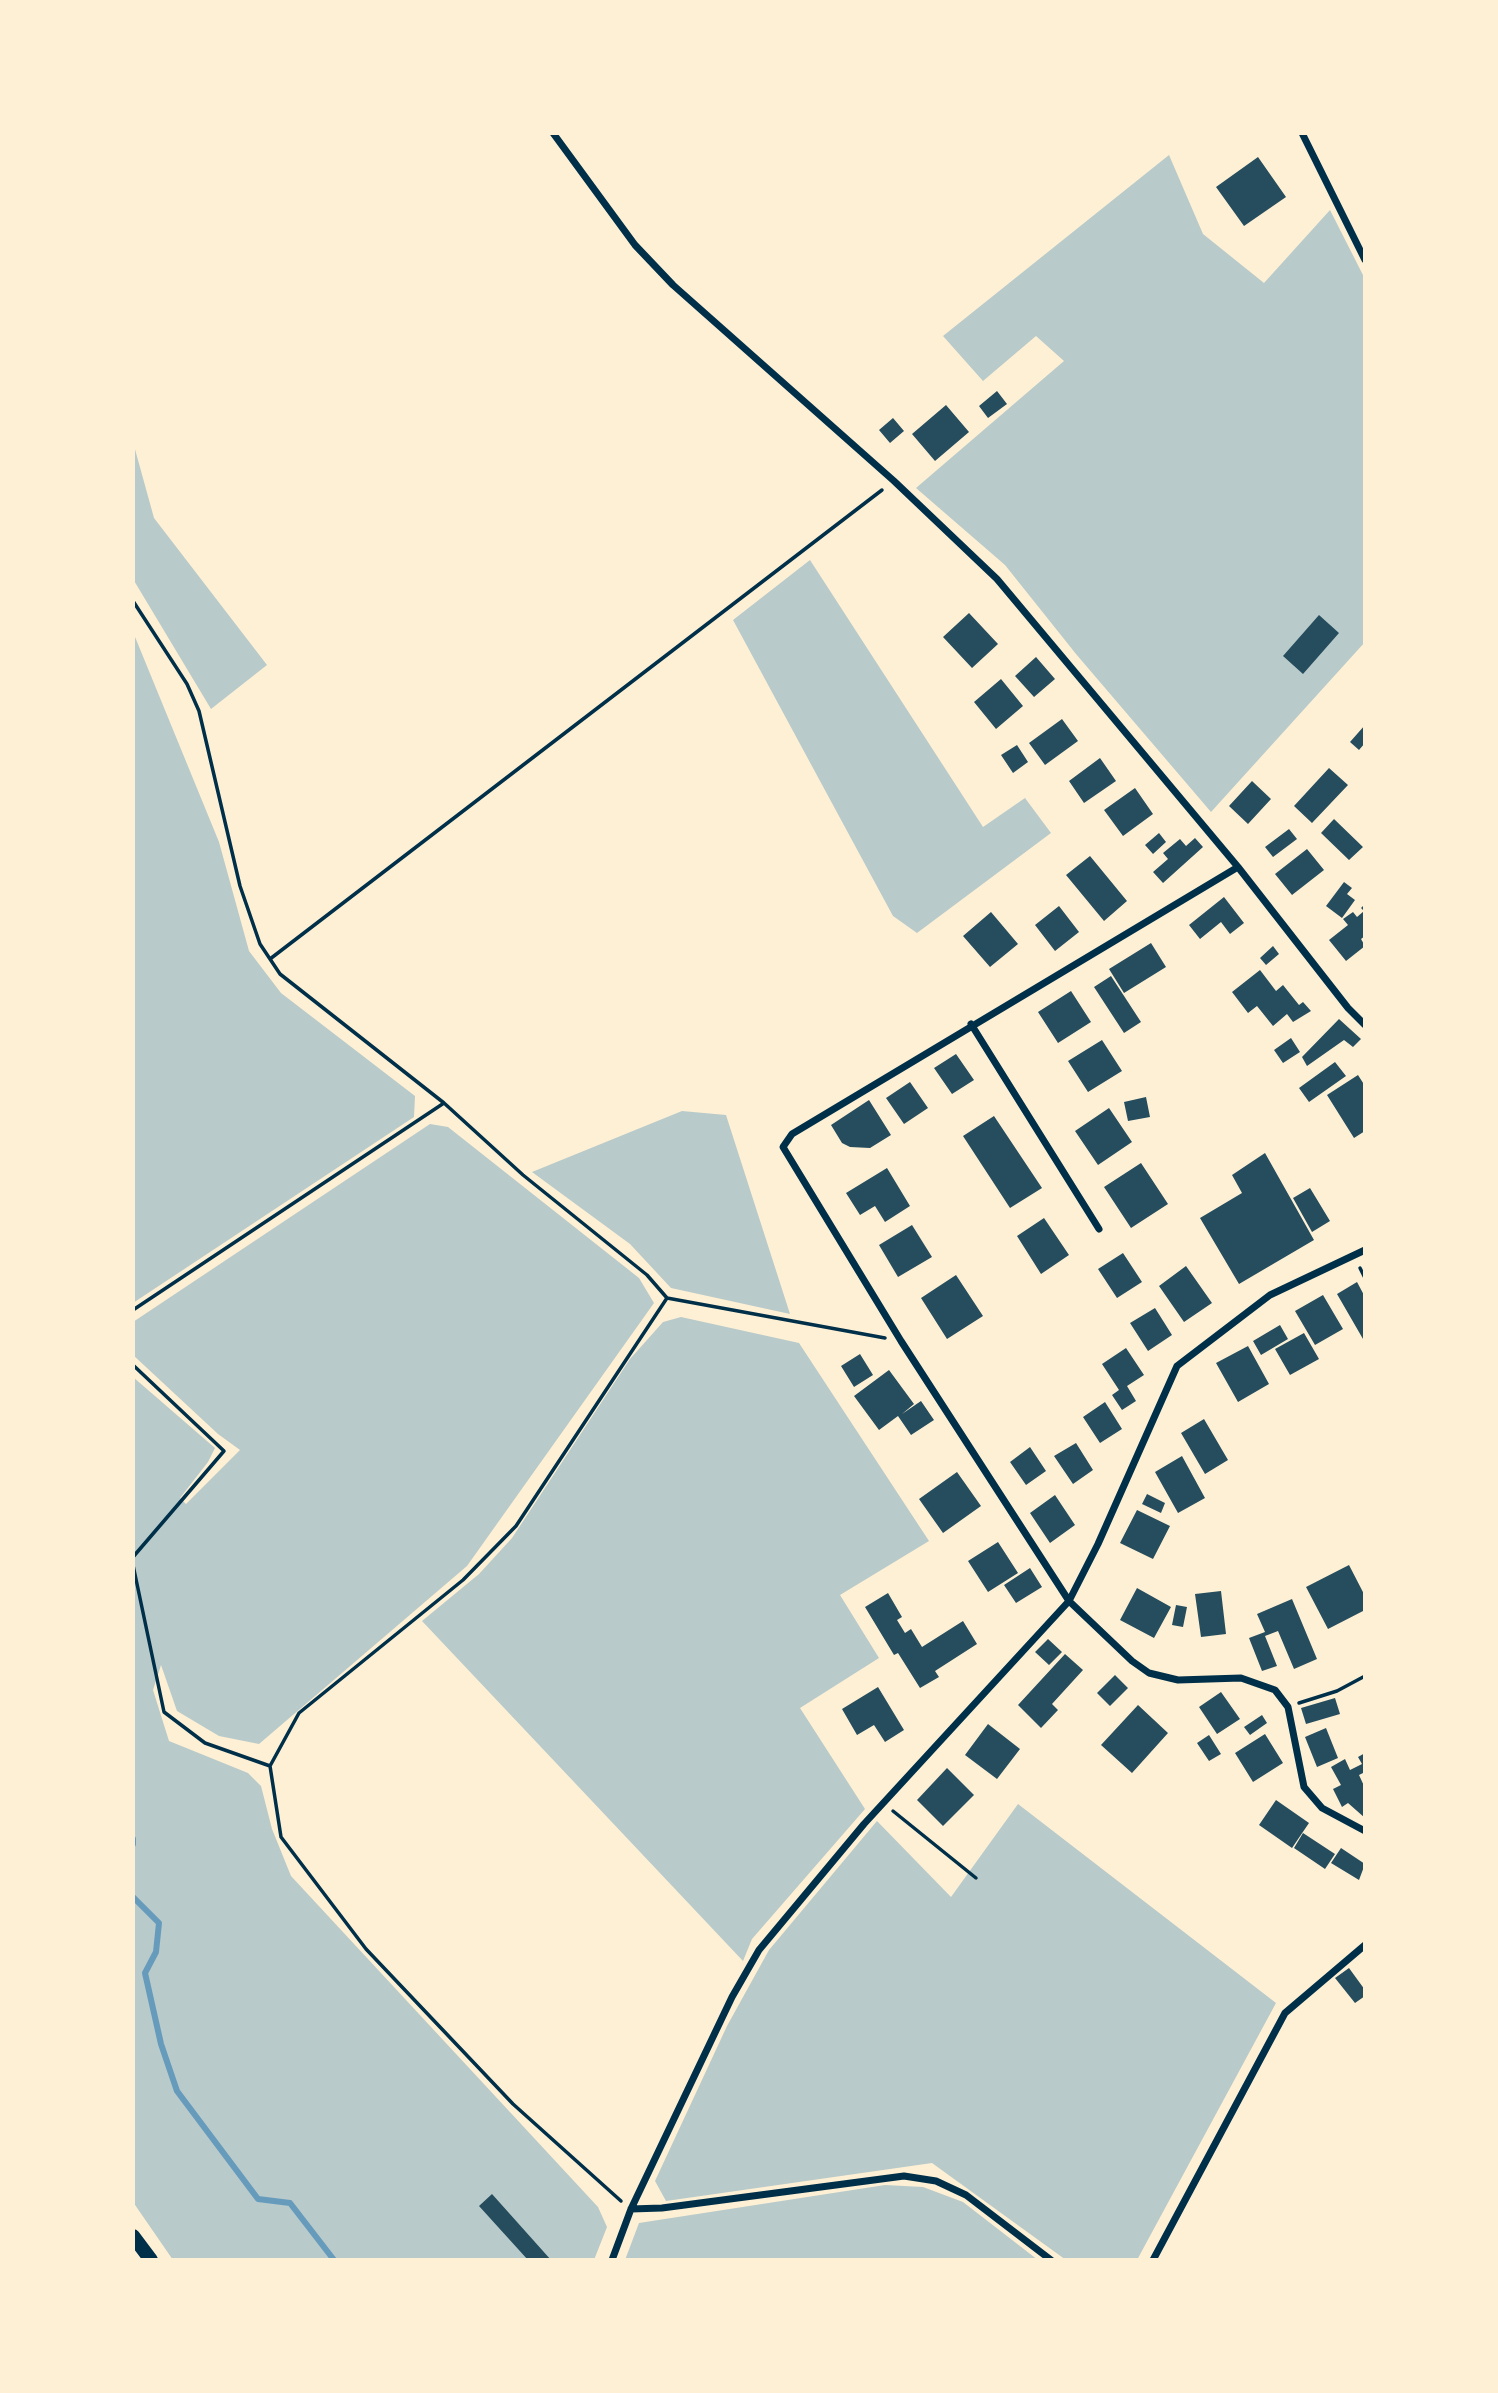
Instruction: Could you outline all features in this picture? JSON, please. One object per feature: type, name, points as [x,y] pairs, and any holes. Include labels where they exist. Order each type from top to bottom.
[{"type":"main road","points":[[133,2236],[151,2260]]},
{"type":"street","points":[[553,133],[635,245],[673,285],[972,552],[1071,666],[1238,867],[1348,1008],[1365,1025]]},
{"type":"street","points":[[1302,133],[1365,260]]},
{"type":"street","points":[[1238,867],[971,1024],[792,1134],[783,1147],[901,1341],[1069,1601],[1132,1661],[1149,1673],[1178,1680],[1241,1678],[1275,1690],[1288,1707],[1304,1787],[1322,1808],[1365,1831]]},
{"type":"street","points":[[971,1024],[1099,1229]]},
{"type":"street","points":[[611,2260],[631,2209],[732,1997],[759,1950],[884,1803],[1069,1601],[1098,1545],[1177,1366],[1270,1295],[1365,1250]]},
{"type":"street","points":[[1153,2260],[1285,2013],[1365,1945]]},
{"type":"street","points":[[631,2209],[662,2208],[872,2179],[919,2177],[952,2186],[1051,2260]]},
{"type":"path","points":[[270,959],[894,481]]},
{"type":"path","points":[[133,601],[187,684],[199,711],[240,886],[260,944],[280,974],[444,1103],[523,1175],[647,1275],[667,1298],[901,1341]]},
{"type":"path","points":[[133,1310],[444,1103]]},
{"type":"path","points":[[631,2209],[513,2104],[366,1949],[281,1837],[270,1766],[299,1713],[463,1580],[516,1526],[667,1298]]},
{"type":"path","points":[[133,1366],[224,1451],[133,1557]]},
{"type":"path","points":[[133,1565],[164,1712],[205,1743],[270,1766]]},
{"type":"path","points":[[1288,1707],[1337,1691],[1365,1676]]},
{"type":"path","points":[[884,1803],[976,1878]]},
{"type":"shaded area","points":[[1169,155],[1203,234],[1264,283],[1330,210],[1365,279],[1365,642],[1211,812],[1076,654],[1005,565],[916,488],[1064,361],[1036,336],[983,381],[943,336]]},
{"type":"shaded area","points":[[133,442],[154,518],[267,665],[211,709],[133,579]]},
{"type":"shaded area","points":[[810,560],[983,827],[1025,798],[1051,833],[917,933],[893,916],[733,620]]},
{"type":"shaded area","points":[[133,632],[219,842],[249,951],[281,993],[415,1096],[414,1117],[133,1303]]},
{"type":"shaded area","points":[[682,1111],[726,1115],[790,1314],[671,1288],[630,1244],[532,1172]]},
{"type":"shaded area","points":[[430,1124],[448,1127],[639,1278],[654,1303],[467,1566],[259,1744],[219,1736],[177,1711],[161,1665],[153,1690],[169,1741],[248,1773],[261,1786],[272,1829],[291,1876],[598,2207],[607,2227],[594,2260],[173,2260],[133,2202],[133,1377],[215,1448],[208,1462],[180,1498],[186,1504],[240,1450],[218,1434],[133,1355],[133,1322]]},
{"type":"shaded area","points":[[681,1317],[799,1343],[929,1541],[840,1595],[879,1658],[800,1708],[865,1809],[752,1939],[743,1961],[422,1621],[479,1574],[512,1538],[630,1359],[663,1322]]},
{"type":"shaded area","points":[[1018,1804],[1276,2003],[1137,2260],[1066,2260],[932,2163],[666,2201],[655,2181],[727,2026],[769,1950],[877,1821],[951,1897]]},
{"type":"shaded area","points":[[885,2185],[923,2187],[963,2202],[1038,2260],[625,2260],[639,2223]]},
{"type":"building","points":[[1258,157],[1286,197],[1244,226],[1216,187]]},
{"type":"building","points":[[997,391],[1007,404],[988,418],[979,406]]},
{"type":"building","points":[[946,405],[969,432],[935,461],[912,434]]},
{"type":"building","points":[[893,418],[904,431],[890,443],[879,430]]},
{"type":"building","points":[[969,613],[998,644],[972,668],[943,637]]},
{"type":"building","points":[[1319,615],[1339,633],[1303,674],[1283,656]]},
{"type":"building","points":[[1036,657],[1055,679],[1034,697],[1015,676]]},
{"type":"building","points":[[1001,679],[1023,706],[996,729],[974,702]]},
{"type":"building","points":[[1062,719],[1078,741],[1045,765],[1029,743]]},
{"type":"building","points":[[1365,725],[1365,743],[1359,750],[1350,742]]},
{"type":"building","points":[[1017,745],[1028,762],[1013,773],[1001,755]]},
{"type":"building","points":[[1100,758],[1116,781],[1084,803],[1069,781]]},
{"type":"building","points":[[1329,768],[1348,785],[1312,823],[1294,806]]},
{"type":"building","points":[[1252,781],[1271,799],[1248,824],[1229,806]]},
{"type":"building","points":[[1135,788],[1153,814],[1123,836],[1104,810]]},
{"type":"building","points":[[1334,819],[1363,847],[1349,860],[1321,833]]},
{"type":"building","points":[[1289,829],[1297,839],[1273,857],[1265,847]]},
{"type":"building","points":[[1159,833],[1166,842],[1153,854],[1145,845]]},
{"type":"building","points":[[1195,838],[1203,847],[1163,883],[1153,872],[1168,859],[1163,853],[1180,839],[1186,846]]},
{"type":"building","points":[[1307,849],[1324,870],[1292,895],[1275,874]]},
{"type":"building","points":[[1090,856],[1127,901],[1104,921],[1066,875]]},
{"type":"building","points":[[1344,882],[1352,888],[1347,894],[1355,900],[1342,918],[1326,906]]},
{"type":"building","points":[[1224,897],[1244,923],[1230,934],[1221,922],[1200,939],[1189,925]]},
{"type":"building","points":[[1365,904],[1365,936],[1361,939],[1365,946],[1346,961],[1329,940],[1348,925],[1343,919],[1353,912],[1357,917],[1364,911],[1361,908]]},
{"type":"building","points":[[1059,906],[1079,932],[1055,951],[1035,925]]},
{"type":"building","points":[[991,912],[1018,944],[990,967],[963,936]]},
{"type":"building","points":[[1151,943],[1166,967],[1124,993],[1109,969]]},
{"type":"building","points":[[1273,946],[1279,954],[1266,965],[1260,958]]},
{"type":"building","points":[[1260,970],[1276,991],[1283,985],[1299,1005],[1303,1002],[1311,1011],[1293,1022],[1287,1014],[1273,1026],[1257,1006],[1248,1013],[1232,992]]},
{"type":"building","points":[[1111,976],[1141,1022],[1124,1033],[1094,987]]},
{"type":"building","points":[[1071,991],[1091,1022],[1058,1043],[1038,1012]]},
{"type":"building","points":[[1339,1019],[1361,1039],[1353,1047],[1344,1040],[1307,1066],[1302,1057]]},
{"type":"building","points":[[1291,1038],[1300,1052],[1283,1063],[1274,1050]]},
{"type":"building","points":[[1102,1040],[1122,1071],[1088,1092],[1068,1061]]},
{"type":"building","points":[[956,1054],[974,1080],[952,1094],[934,1068]]},
{"type":"building","points":[[1335,1062],[1346,1076],[1309,1102],[1299,1088]]},
{"type":"building","points":[[1358,1075],[1365,1086],[1365,1131],[1354,1138],[1327,1095]]},
{"type":"building","points":[[910,1082],[928,1108],[904,1124],[886,1098]]},
{"type":"building","points":[[1146,1097],[1150,1117],[1128,1121],[1124,1102]]},
{"type":"building","points":[[869,1100],[891,1135],[870,1148],[850,1147],[842,1143],[831,1125]]},
{"type":"building","points":[[1109,1108],[1132,1142],[1098,1165],[1075,1131]]},
{"type":"building","points":[[994,1116],[1042,1188],[1010,1208],[963,1136]]},
{"type":"building","points":[[1265,1153],[1314,1240],[1239,1284],[1200,1218],[1242,1193],[1232,1175]]},
{"type":"building","points":[[1141,1163],[1168,1204],[1131,1228],[1104,1187]]},
{"type":"building","points":[[887,1168],[910,1206],[885,1222],[875,1206],[860,1215],[846,1193]]},
{"type":"building","points":[[1310,1188],[1330,1221],[1312,1232],[1293,1198]]},
{"type":"building","points":[[1044,1218],[1069,1255],[1041,1274],[1017,1236]]},
{"type":"building","points":[[912,1225],[932,1257],[898,1277],[879,1245]]},
{"type":"building","points":[[1123,1253],[1142,1282],[1117,1298],[1098,1269]]},
{"type":"building","points":[[1186,1266],[1212,1303],[1184,1322],[1159,1286]]},
{"type":"building","points":[[956,1275],[983,1316],[947,1339],[921,1298]]},
{"type":"building","points":[[1357,1282],[1365,1297],[1363,1339],[1337,1294]]},
{"type":"building","points":[[1323,1295],[1343,1329],[1315,1345],[1295,1311]]},
{"type":"building","points":[[1155,1308],[1172,1335],[1148,1351],[1130,1323]]},
{"type":"building","points":[[1280,1325],[1288,1339],[1261,1355],[1253,1341]]},
{"type":"building","points":[[1304,1333],[1319,1359],[1290,1375],[1275,1349]]},
{"type":"building","points":[[1248,1346],[1269,1384],[1238,1402],[1216,1363]]},
{"type":"building","points":[[1126,1348],[1144,1375],[1127,1386],[1136,1401],[1122,1410],[1112,1395],[1119,1390],[1102,1364]]},
{"type":"building","points":[[860,1354],[873,1375],[854,1387],[841,1366]]},
{"type":"building","points":[[889,1370],[914,1404],[902,1414],[921,1401],[934,1420],[911,1435],[898,1416],[879,1430],[854,1396]]},
{"type":"building","points":[[1105,1402],[1122,1429],[1100,1443],[1083,1417]]},
{"type":"building","points":[[1204,1419],[1228,1460],[1205,1474],[1181,1433]]},
{"type":"building","points":[[1076,1443],[1093,1470],[1073,1484],[1054,1456]]},
{"type":"building","points":[[1030,1447],[1046,1471],[1026,1485],[1010,1462]]},
{"type":"building","points":[[1182,1456],[1205,1498],[1178,1513],[1155,1472]]},
{"type":"building","points":[[957,1472],[981,1506],[943,1533],[919,1499]]},
{"type":"building","points":[[1147,1494],[1165,1503],[1161,1513],[1142,1504]]},
{"type":"building","points":[[1055,1495],[1075,1525],[1050,1543],[1030,1513]]},
{"type":"building","points":[[1137,1510],[1170,1526],[1153,1559],[1120,1543]]},
{"type":"building","points":[[998,1542],[1018,1573],[988,1592],[968,1561]]},
{"type":"building","points":[[1349,1565],[1365,1596],[1365,1610],[1328,1629],[1306,1587]]},
{"type":"building","points":[[1030,1568],[1042,1587],[1016,1603],[1004,1585]]},
{"type":"building","points":[[1137,1588],[1171,1607],[1154,1638],[1120,1620]]},
{"type":"building","points":[[1221,1591],[1226,1634],[1201,1637],[1195,1594]]},
{"type":"building","points":[[888,1593],[902,1617],[897,1620],[905,1633],[911,1629],[922,1647],[963,1621],[977,1644],[935,1671],[939,1677],[920,1688],[898,1653],[894,1655],[865,1607]]},
{"type":"building","points":[[1292,1599],[1317,1659],[1294,1669],[1278,1631],[1265,1636],[1277,1666],[1262,1671],[1249,1638],[1265,1632],[1257,1614]]},
{"type":"building","points":[[1176,1605],[1187,1607],[1183,1627],[1172,1625]]},
{"type":"building","points":[[1048,1639],[1062,1652],[1049,1665],[1035,1652]]},
{"type":"building","points":[[1065,1654],[1083,1670],[1052,1704],[1058,1710],[1041,1728],[1018,1705]]},
{"type":"building","points":[[1115,1675],[1128,1688],[1110,1706],[1097,1693]]},
{"type":"building","points":[[878,1687],[904,1730],[885,1742],[874,1725],[857,1735],[842,1709]]},
{"type":"building","points":[[1221,1692],[1240,1719],[1217,1734],[1199,1707]]},
{"type":"building","points":[[1335,1698],[1340,1714],[1306,1724],[1301,1708]]},
{"type":"building","points":[[1138,1705],[1168,1733],[1132,1773],[1101,1745]]},
{"type":"building","points":[[1262,1715],[1267,1723],[1250,1735],[1244,1727]]},
{"type":"building","points":[[988,1724],[1020,1749],[997,1779],[965,1755]]},
{"type":"building","points":[[1326,1728],[1338,1758],[1317,1767],[1305,1737]]},
{"type":"building","points":[[1265,1734],[1283,1763],[1253,1782],[1235,1753]]},
{"type":"building","points":[[1209,1735],[1221,1754],[1209,1761],[1197,1743]]},
{"type":"building","points":[[1365,1753],[1365,1772],[1359,1775],[1365,1788],[1365,1818],[1348,1803],[1342,1807],[1333,1789],[1341,1785],[1331,1767],[1345,1759],[1350,1770],[1362,1764],[1358,1757]]},
{"type":"building","points":[[947,1768],[974,1795],[943,1826],[917,1800]]},
{"type":"building","points":[[1276,1800],[1309,1823],[1292,1848],[1259,1825]]},
{"type":"building","points":[[1303,1833],[1335,1854],[1325,1869],[1294,1848]]},
{"type":"building","points":[[1341,1848],[1365,1864],[1359,1880],[1331,1863]]},
{"type":"building","points":[[1349,1968],[1365,1990],[1365,1996],[1355,2003],[1335,1978]]},
{"type":"building","points":[[492,2194],[551,2260],[528,2260],[479,2206]]},
{"type":"waterway","points":[[133,1839],[133,1844]]},
{"type":"waterway","points":[[133,1897],[159,1923],[156,1952],[145,1973],[161,2044],[177,2091],[258,2199],[290,2203],[334,2260]]}]
